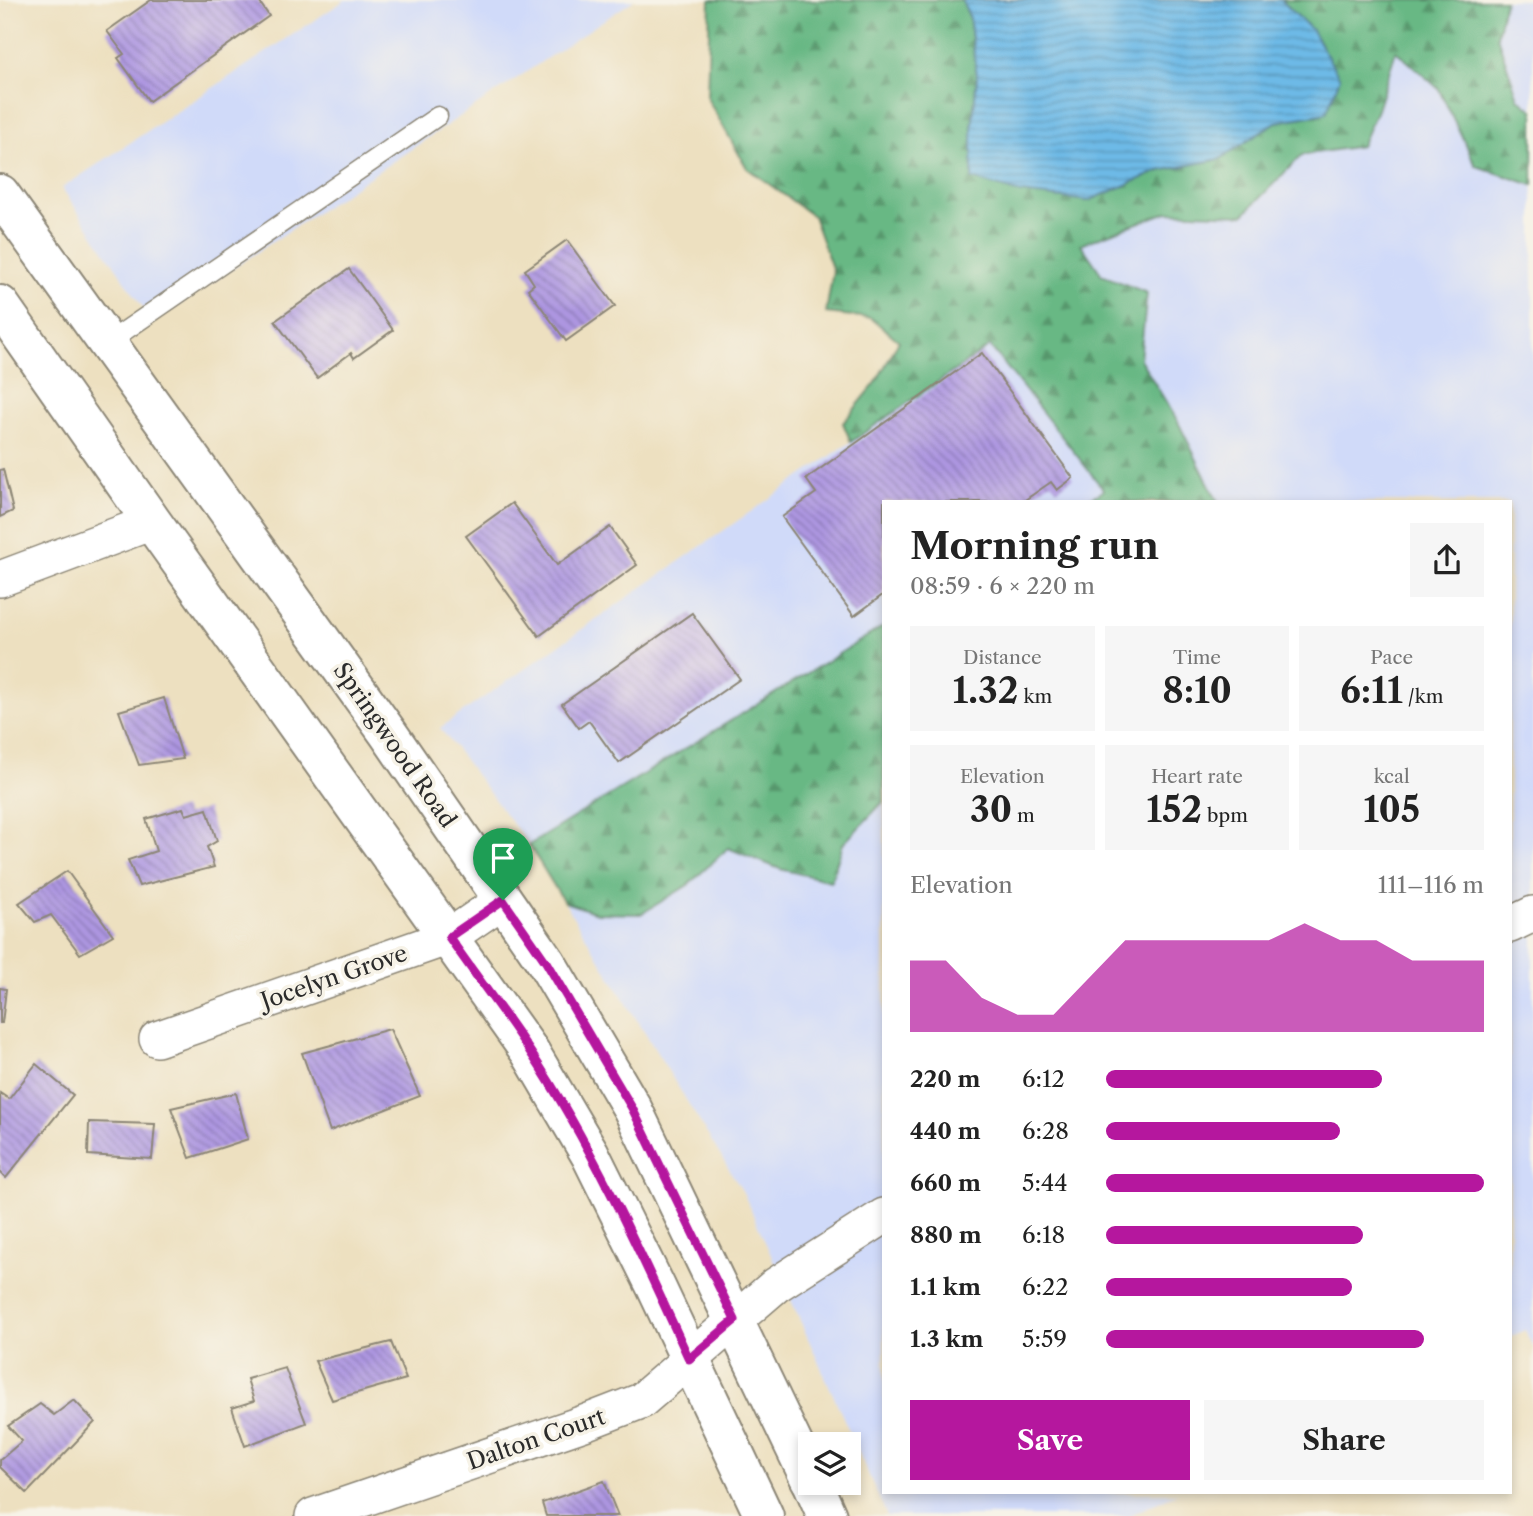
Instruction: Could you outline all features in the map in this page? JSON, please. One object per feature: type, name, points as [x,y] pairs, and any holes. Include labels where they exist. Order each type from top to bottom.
[{"type":"main road","name":"Springwood Road","points":[[0,194],[388,733],[546,962],[632,1108],[798,1453]]},
{"type":"main road","points":[[0,304],[152,523],[530,1052],[590,1154],[764,1516]]},
{"type":"main road","name":"Springwood Road","points":[[818,1495],[828,1516]]},
{"type":"street","points":[[0,579],[152,523]]},
{"type":"street","name":"Jocelyn Grove","points":[[157,1039],[449,937],[503,900]]},
{"type":"street","points":[[1512,924],[1533,914]]},
{"type":"street","name":"Dalton Court","points":[[313,1516],[641,1401],[776,1285],[882,1217]]},
{"type":"lane","points":[[107,342],[438,116]]},
{"type":"shaded area","points":[[345,0],[634,0],[153,322],[62,188]]},
{"type":"shaded area","points":[[717,0],[1533,0],[1533,1348],[1525,1330],[1512,1336],[1512,500],[882,500],[882,1494],[1176,1494],[1128,1516],[887,1516],[861,1458],[861,1432],[850,1432],[743,1192],[529,845],[440,728],[990,345]]},
{"type":"green space","points":[[710,0],[962,0],[969,16],[977,76],[972,130],[972,179],[1088,201],[1159,171],[1220,159],[1276,122],[1326,113],[1312,30],[1281,0],[1505,0],[1497,36],[1518,98],[1533,110],[1533,185],[1476,166],[1439,89],[1396,51],[1377,110],[1361,146],[1302,155],[1243,215],[1167,212],[1081,244],[1102,275],[1147,293],[1140,359],[1177,420],[1217,500],[1087,500],[1104,490],[990,346],[851,442],[843,423],[875,384],[899,341],[871,318],[826,313],[833,271],[813,216],[747,168],[707,98]]},
{"type":"green space","points":[[882,627],[882,803],[843,844],[831,881],[780,869],[728,848],[688,885],[641,914],[597,913],[564,902],[529,845]]},
{"type":"water","points":[[962,0],[1281,0],[1312,30],[1340,78],[1326,113],[1276,122],[1220,159],[1159,171],[1088,201],[1020,193],[972,179],[972,130],[977,76],[969,16]]},
{"type":"building","points":[[151,0],[258,0],[269,16],[149,101],[118,58],[124,54],[107,31]]},
{"type":"building","points":[[567,240],[615,306],[566,341],[528,289],[534,284],[525,270]]},
{"type":"building","points":[[349,269],[393,330],[354,358],[351,353],[317,378],[275,321]]},
{"type":"building","points":[[982,353],[1073,478],[1057,490],[1051,482],[1025,500],[882,500],[882,595],[854,616],[782,517],[816,493],[806,479]]},
{"type":"building","points":[[3,469],[13,511],[0,517],[0,470]]},
{"type":"building","points":[[512,503],[557,565],[610,527],[637,565],[539,636],[466,536]]},
{"type":"building","points":[[692,613],[740,679],[619,763],[589,721],[579,728],[562,704]]},
{"type":"building","points":[[164,698],[183,759],[139,765],[119,711]]},
{"type":"building","points":[[183,808],[186,815],[207,809],[217,841],[207,847],[214,867],[139,886],[128,860],[156,851],[146,819]]},
{"type":"building","points":[[67,871],[113,935],[80,954],[51,915],[35,922],[19,903]]},
{"type":"building","points":[[0,988],[6,989],[2,1023],[0,1023]]},
{"type":"building","points":[[390,1029],[420,1096],[330,1131],[302,1053]]},
{"type":"building","points":[[36,1064],[73,1095],[6,1178],[0,1172],[0,1093],[9,1099]]},
{"type":"building","points":[[236,1093],[248,1139],[190,1158],[171,1108]]},
{"type":"building","points":[[89,1122],[155,1124],[152,1159],[88,1155]]},
{"type":"building","points":[[391,1342],[406,1379],[332,1400],[315,1361]]},
{"type":"building","points":[[285,1368],[306,1423],[245,1446],[232,1408],[254,1401],[247,1379]]},
{"type":"building","points":[[74,1400],[95,1422],[27,1493],[0,1467],[0,1460],[22,1441],[8,1426],[40,1404],[54,1415]]},
{"type":"building","points":[[604,1481],[618,1516],[546,1516],[542,1503]]},
{"type":"route","points":[[503,900],[546,962],[632,1108],[735,1320],[689,1359],[590,1154],[530,1052],[449,937],[503,900]]}]
